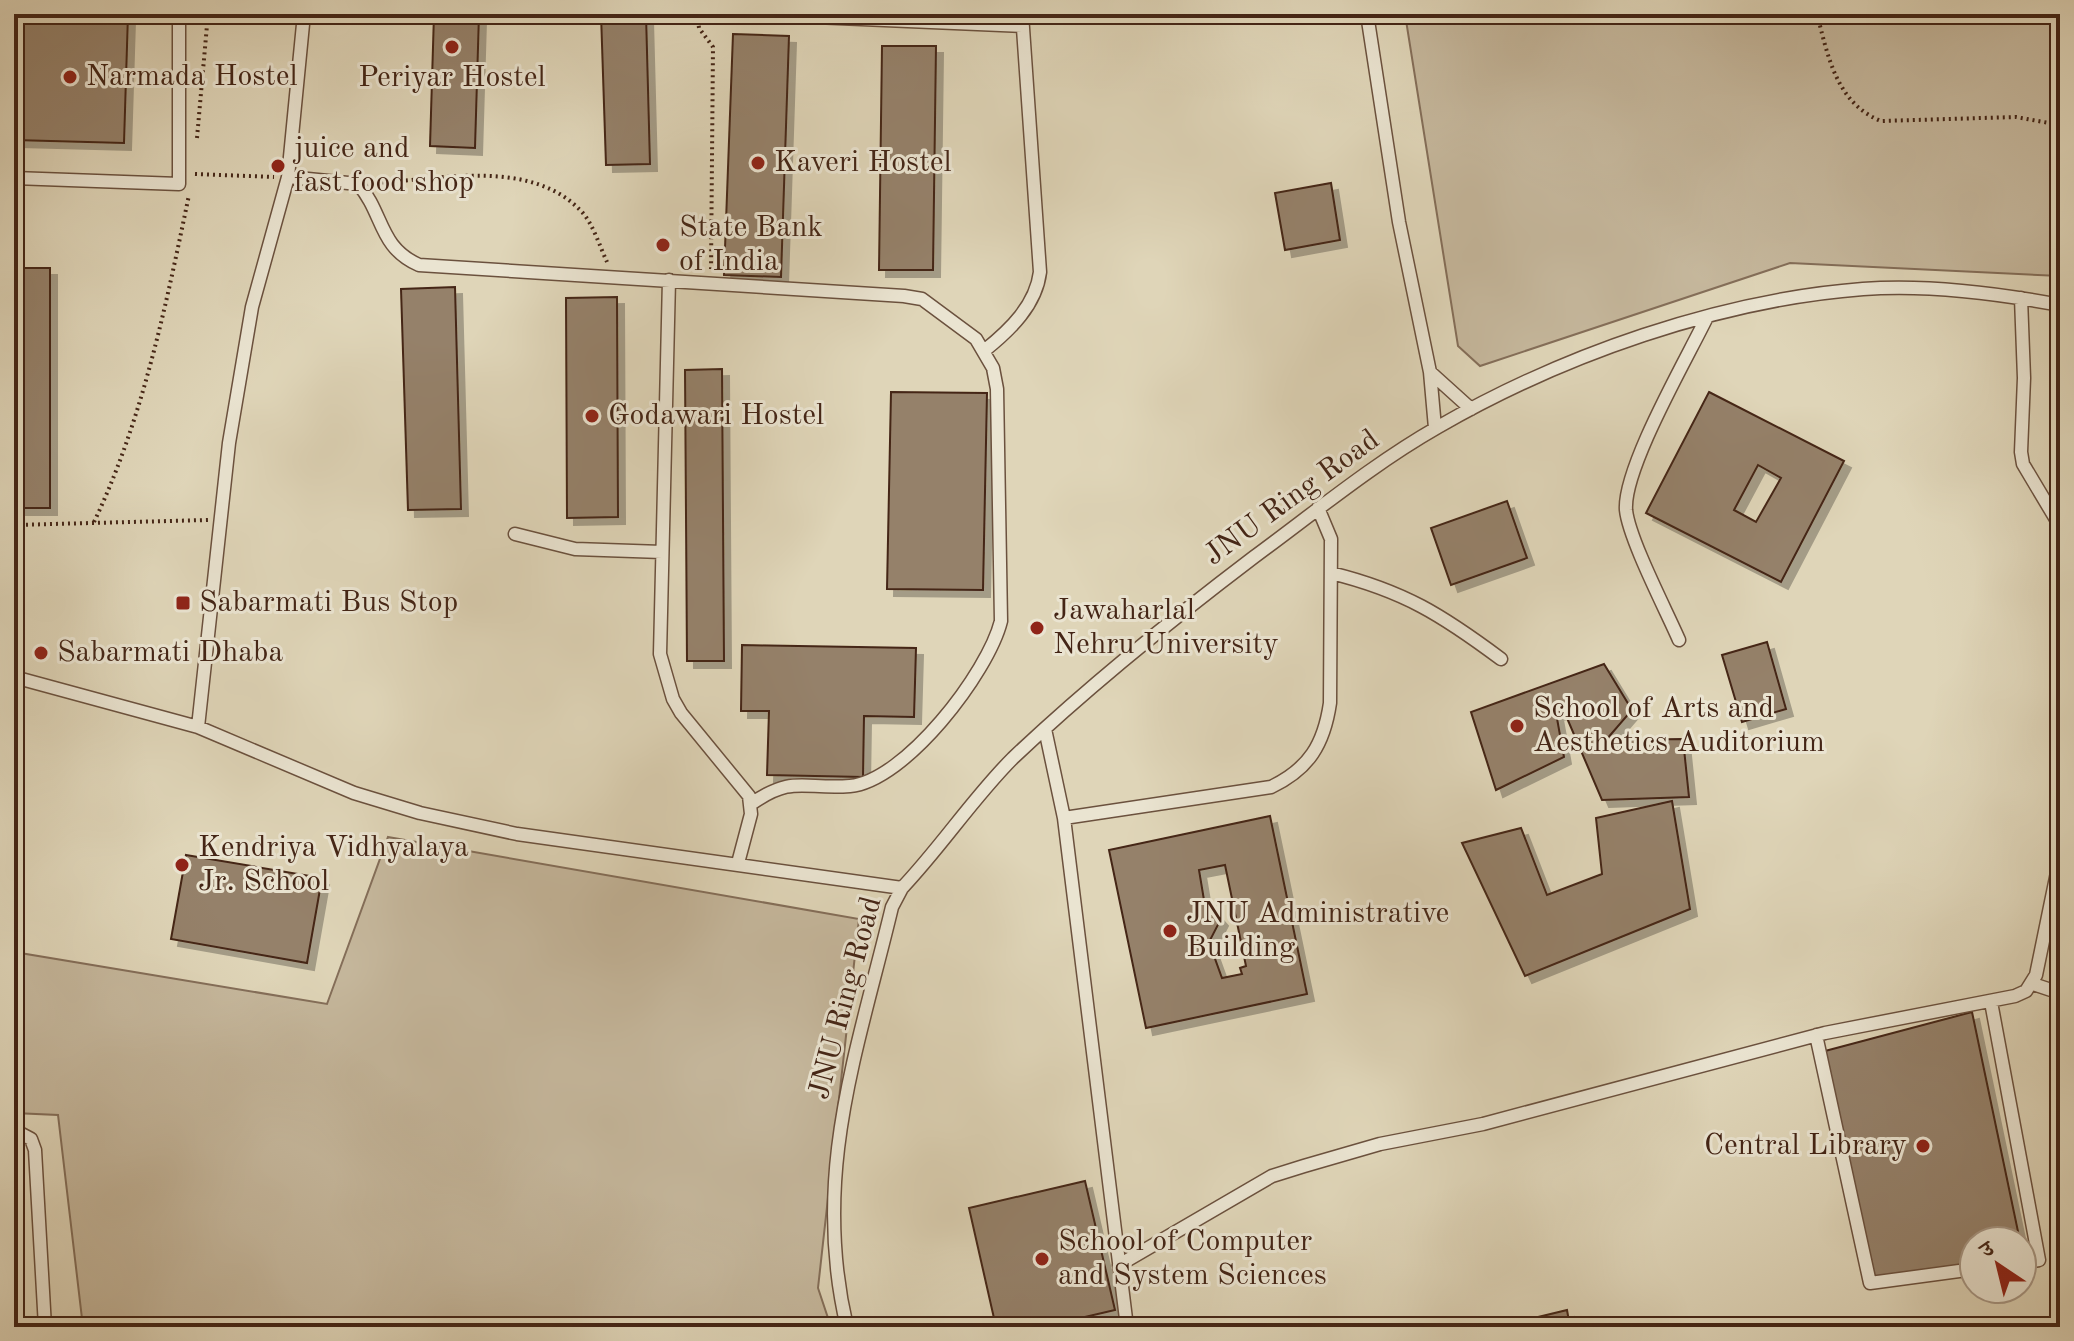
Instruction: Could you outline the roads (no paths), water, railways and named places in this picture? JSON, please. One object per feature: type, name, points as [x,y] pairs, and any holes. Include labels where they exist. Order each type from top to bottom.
[{"type":"lane","points":[[14,178],[179,184],[179,14]]},
{"type":"lane","points":[[198,727],[218,520],[252,307],[288,177],[304,14]]},
{"type":"lane","points":[[746,14],[1022,20],[1038,287],[1022,314],[985,350]]},
{"type":"lane","points":[[1367,14],[1399,222],[1430,372],[1435,428]]},
{"type":"lane","points":[[288,177],[348,180],[358,184],[366,193],[389,244],[419,265],[922,299],[985,350],[997,389],[1001,621],[989,655],[947,718],[878,777],[850,786],[781,785],[751,804],[738,863]]},
{"type":"lane","points":[[669,280],[660,654],[673,699],[751,804]]},
{"type":"lane","name":"JNU Ring Road","points":[[847,1327],[833,1250],[832,1196],[839,1130],[847,1079],[892,907],[902,888],[1003,769],[1045,729],[1191,605],[1318,508],[1435,428],[1613,345],[1786,298],[1866,289],[2021,298],[2055,304]]},
{"type":"lane","points":[[2021,298],[2023,464],[2060,526]]},
{"type":"lane","points":[[1679,640],[1633,531],[1626,511],[1627,494],[1639,459],[1706,319]]},
{"type":"lane","points":[[1430,372],[1471,409]]},
{"type":"lane","points":[[1064,818],[1271,787],[1292,777],[1313,757],[1326,729],[1331,573],[1331,539],[1318,508]]},
{"type":"lane","points":[[515,534],[575,549],[662,552]]},
{"type":"lane","points":[[1331,573],[1398,593],[1450,622],[1501,659]]},
{"type":"lane","points":[[14,677],[198,727],[354,793],[420,813],[517,834],[902,888]]},
{"type":"lane","points":[[1045,729],[1064,818],[1127,1327]]},
{"type":"lane","points":[[2029,988],[2060,858]]},
{"type":"lane","points":[[1119,1265],[1272,1176],[1380,1144],[1483,1124],[1816,1035],[1991,1002],[2029,988],[2060,993]]},
{"type":"lane","points":[[1991,1002],[2032,1225]]},
{"type":"lane","points":[[1816,1035],[1870,1283],[1958,1271]]},
{"type":"lane","points":[[14,1130],[31,1139],[35,1150],[45,1327]]},
{"type":"place","name":"Periyar Hostel","points":[[452,47]]},
{"type":"place","name":"Narmada Hostel","points":[[70,77]]},
{"type":"place","name":"Kaveri Hostel","points":[[758,163]]},
{"type":"place","name":"juice and fast food shop","points":[[278,166]]},
{"type":"place","name":"State Bank of India","points":[[663,245]]},
{"type":"place","name":"Godawari Hostel","points":[[592,416]]},
{"type":"place","name":"Sabarmati Bus Stop","points":[[183,603]]},
{"type":"place","name":"Jawaharlal Nehru University","points":[[1037,628]]},
{"type":"place","name":"Sabarmati Dhaba","points":[[41,653]]},
{"type":"place","name":"School of Arts and Aesthetics Auditorium","points":[[1517,726]]},
{"type":"place","name":"Kendriya Vidhyalaya Jr. School","points":[[182,865]]},
{"type":"place","name":"JNU Administrative Building","points":[[1170,931]]},
{"type":"place","name":"Central Library","points":[[1923,1146]]},
{"type":"place","name":"School of Computer and System Sciences","points":[[1042,1259]]}]
